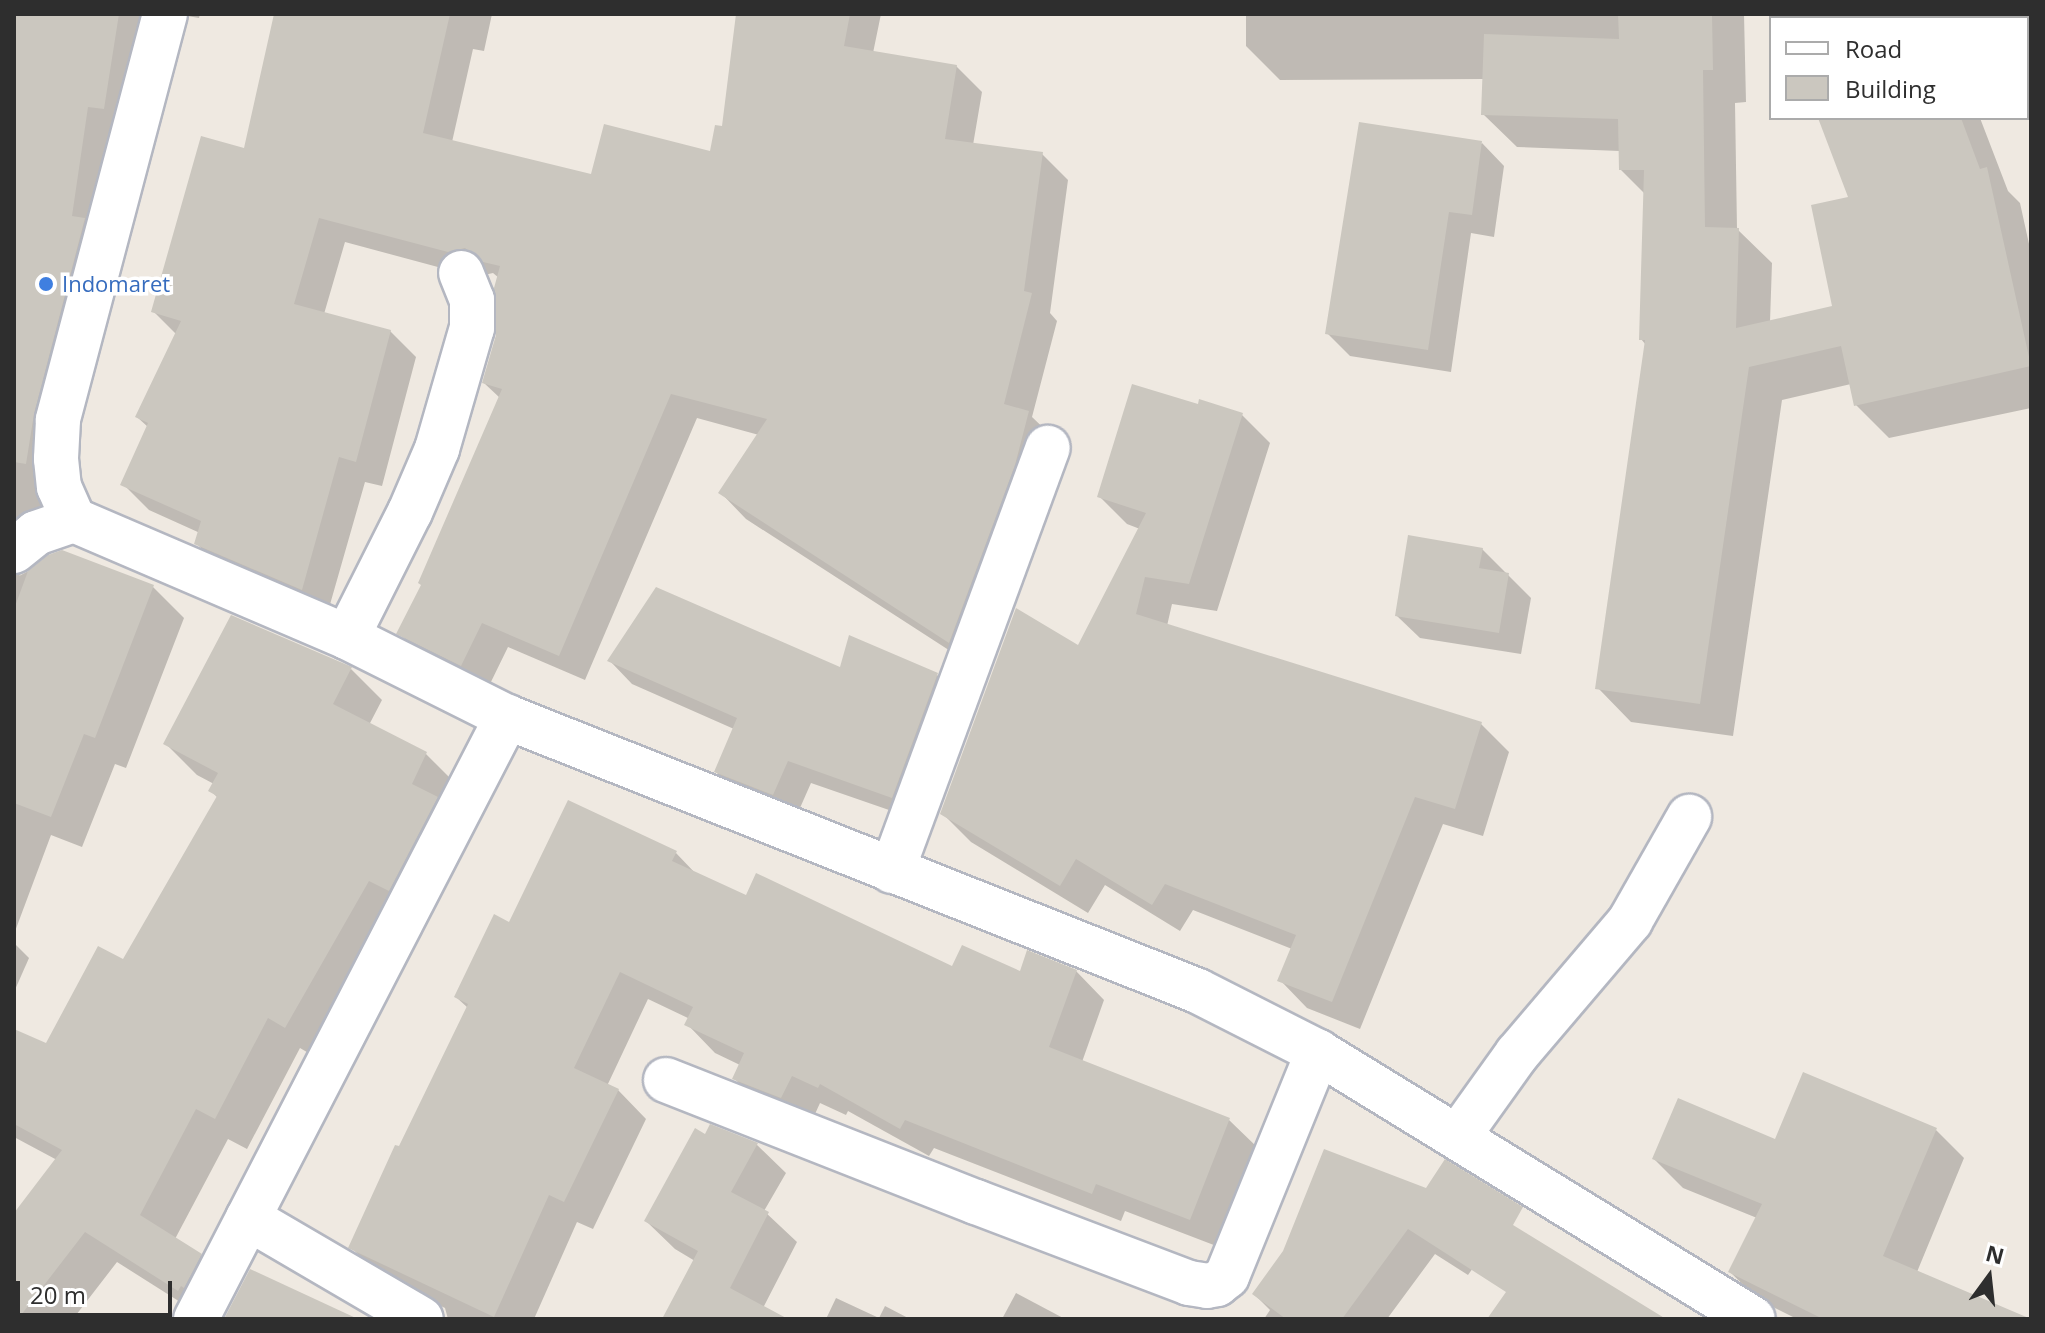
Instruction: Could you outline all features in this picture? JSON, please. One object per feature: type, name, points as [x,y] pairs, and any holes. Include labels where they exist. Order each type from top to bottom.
[{"type":"street","points":[[74,520],[59,487],[56,459],[58,420],[165,14]]},
{"type":"street","points":[[347,637],[410,512],[437,449],[472,328],[472,300],[461,273]]},
{"type":"street","points":[[892,871],[1048,448]]},
{"type":"street","points":[[14,551],[36,533],[74,520],[347,637],[507,717],[1198,991],[1318,1052],[1459,1135],[1753,1319]]},
{"type":"street","points":[[196,1319],[507,717]]},
{"type":"street","points":[[1459,1135],[1517,1054],[1630,921],[1689,817]]},
{"type":"street","points":[[666,1080],[976,1202],[1189,1283],[1207,1286],[1217,1284],[1227,1276],[1318,1052]]},
{"type":"street","points":[[248,1218],[421,1319]]},
{"type":"building","points":[[14,14],[119,14],[104,109],[88,107],[72,216],[85,218],[34,414],[26,464],[14,462]]},
{"type":"building","points":[[274,14],[450,14],[423,133],[591,174],[604,124],[710,151],[715,125],[722,126],[736,14],[850,14],[844,46],[957,65],[945,139],[1043,152],[1024,291],[1032,293],[1004,404],[1029,411],[1015,465],[949,643],[718,493],[767,419],[671,394],[559,656],[482,623],[461,666],[396,634],[421,585],[418,583],[502,389],[482,383],[496,335],[494,288],[500,266],[483,262],[465,248],[448,252],[319,218],[294,304],[391,330],[356,462],[339,457],[302,590],[194,544],[201,521],[120,485],[148,423],[135,417],[181,321],[151,312],[201,136],[244,148]]},
{"type":"building","points":[[1618,14],[1712,14],[1713,70],[1703,70],[1705,227],[1739,228],[1736,328],[1832,306],[1811,205],[1848,197],[1819,120],[1962,120],[1980,169],[1987,167],[2031,366],[1854,406],[1841,346],[1749,367],[1700,704],[1595,689],[1645,340],[1639,340],[1644,170],[1619,170],[1618,119],[1481,115],[1484,34],[1619,39]]},
{"type":"building","points":[[1359,122],[1482,141],[1472,215],[1449,212],[1428,350],[1325,334]]},
{"type":"building","points":[[1132,384],[1198,404],[1199,399],[1243,413],[1189,584],[1145,577],[1136,614],[1482,722],[1455,809],[1415,797],[1332,1002],[1277,981],[1296,935],[1165,884],[1152,905],[1076,859],[1060,886],[940,814],[1016,608],[1078,645],[1146,513],[1097,497]]},
{"type":"building","points":[[1408,535],[1483,548],[1479,568],[1509,573],[1499,633],[1395,616]]},
{"type":"building","points":[[62,550],[154,585],[95,738],[84,734],[51,817],[14,803],[14,609],[28,571],[48,555]]},
{"type":"building","points":[[656,587],[840,667],[849,635],[938,673],[892,798],[788,761],[773,795],[714,772],[737,718],[607,661]]},
{"type":"building","points":[[231,615],[352,667],[333,704],[427,752],[412,784],[438,797],[389,891],[369,881],[285,1028],[268,1018],[215,1119],[196,1109],[140,1215],[202,1254],[184,1288],[181,1286],[178,1291],[85,1232],[18,1319],[14,1319],[14,1213],[62,1150],[14,1124],[14,1029],[46,1043],[98,946],[123,959],[217,796],[208,791],[218,773],[163,744]]},
{"type":"building","points":[[568,800],[677,851],[672,861],[746,895],[756,873],[952,966],[962,945],[1020,971],[1027,950],[1077,970],[1049,1047],[1230,1118],[1190,1220],[1096,1184],[1092,1194],[905,1120],[900,1129],[820,1084],[818,1088],[792,1076],[781,1098],[732,1079],[744,1053],[684,1025],[693,1007],[620,972],[574,1068],[619,1089],[564,1202],[549,1195],[494,1317],[348,1248],[395,1145],[399,1146],[468,1004],[454,997],[494,914],[509,922]]},
{"type":"building","points":[[1803,1072],[1937,1128],[1883,1256],[2031,1319],[1823,1319],[1728,1272],[1762,1204],[1652,1159],[1678,1098],[1775,1139]]},
{"type":"building","points":[[710,1124],[758,1143],[731,1192],[769,1212],[730,1288],[788,1319],[662,1319],[698,1251],[644,1221],[695,1128],[705,1134]]},
{"type":"building","points":[[1324,1149],[1426,1188],[1445,1159],[1523,1207],[1513,1225],[1666,1319],[1487,1319],[1506,1292],[1408,1229],[1342,1319],[1286,1319],[1252,1294],[1283,1251]]},
{"type":"building","points":[[250,1269],[358,1319],[224,1319]]},
{"type":"place","name":"Indomaret","points":[[46,284]]}]
